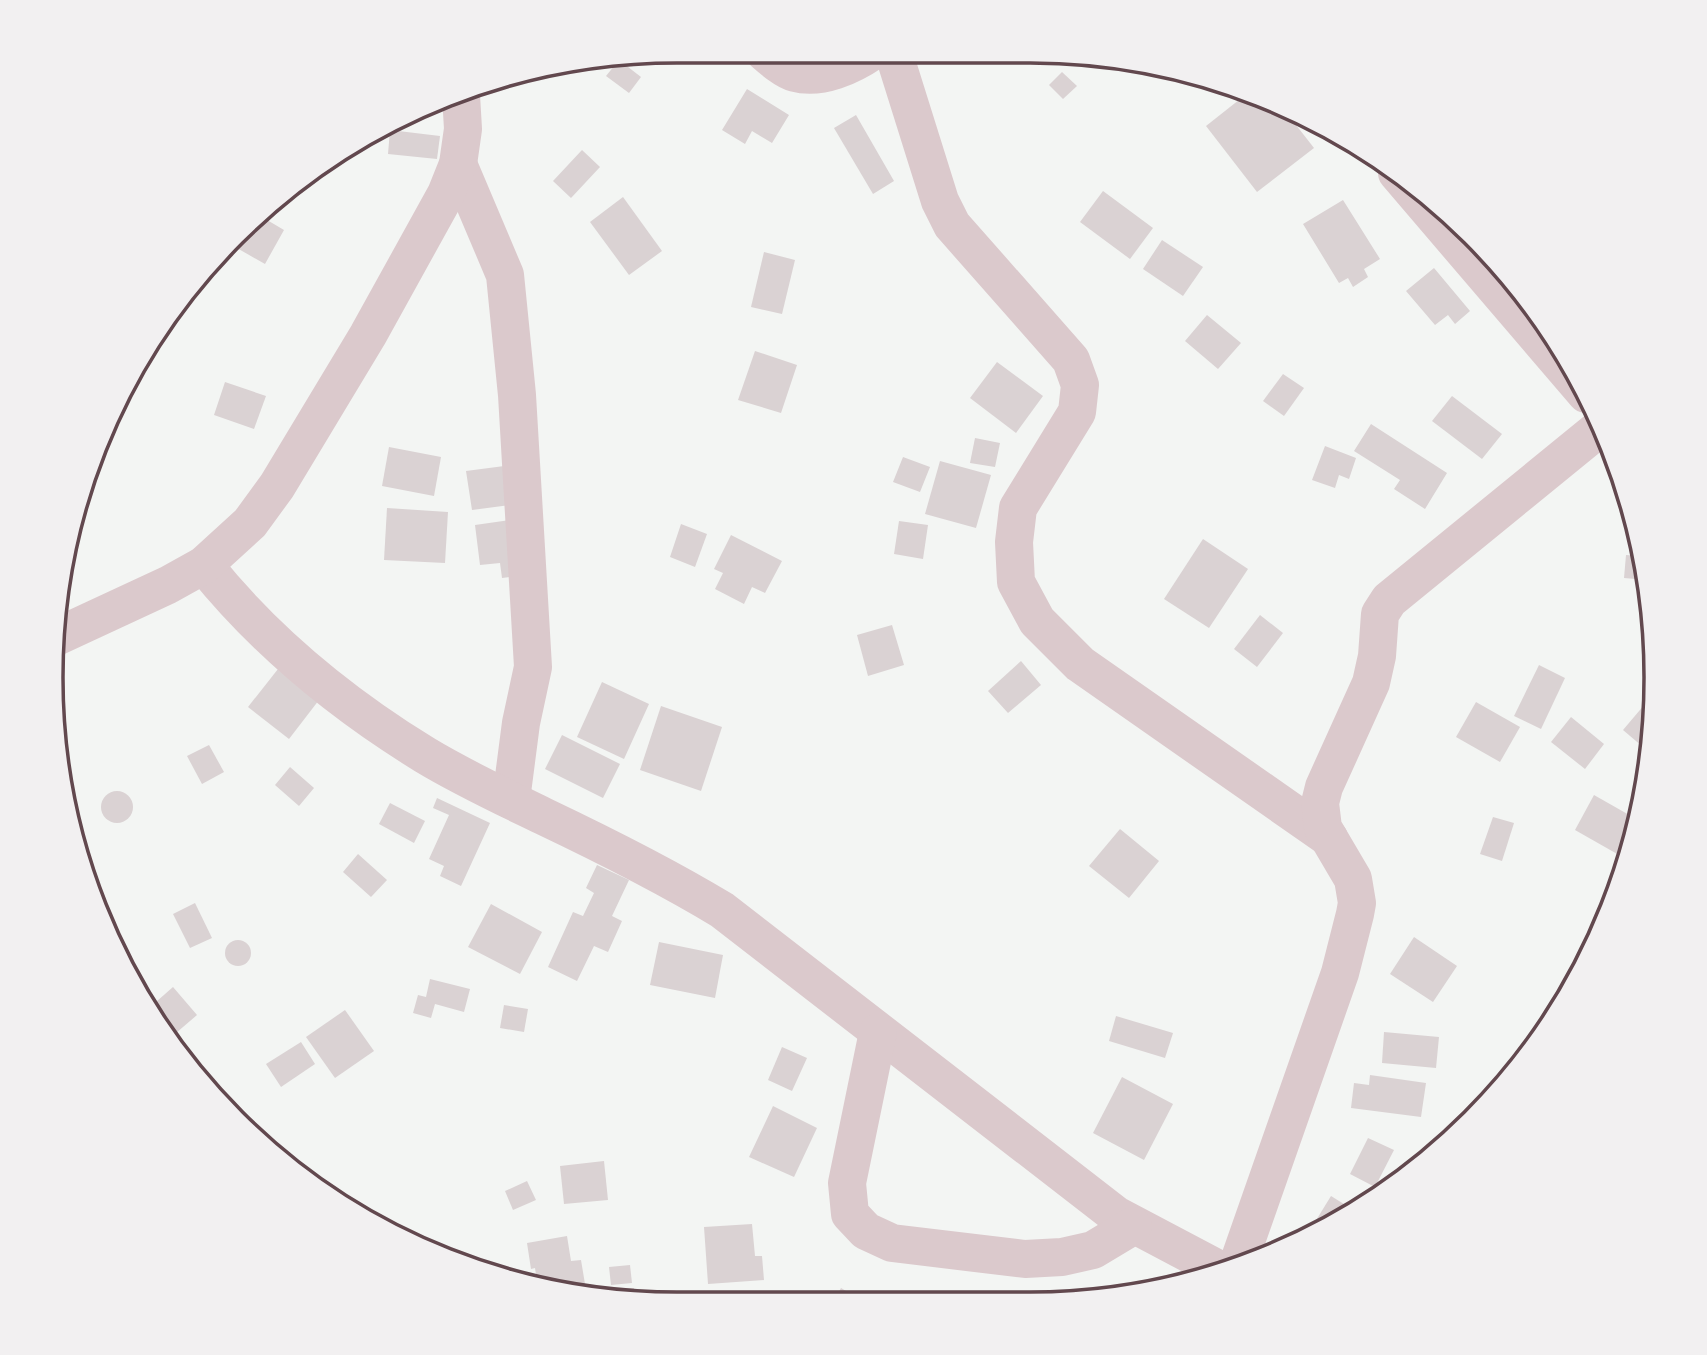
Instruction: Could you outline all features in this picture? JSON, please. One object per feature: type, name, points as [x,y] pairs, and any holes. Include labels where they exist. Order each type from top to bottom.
[{"type":"street","points":[[779,63],[793,73],[824,75],[852,63]]},
{"type":"street","points":[[897,63],[940,201],[952,225],[1071,360],[1080,385],[1077,412],[1018,508],[1014,542],[1016,582],[1037,621],[1080,664],[1329,838]]},
{"type":"street","points":[[64,633],[168,585],[204,565],[250,523],[277,486],[368,335],[446,194],[458,164],[463,129],[461,103]]},
{"type":"street","points":[[458,164],[505,275],[517,395],[533,667],[521,723],[511,800]]},
{"type":"street","points":[[1428,210],[1551,353]]},
{"type":"street","points":[[1242,1254],[1340,973],[1355,914],[1357,903],[1353,879],[1323,828],[1320,803],[1324,787],[1371,684],[1377,656],[1380,614],[1389,600],[1593,433]]},
{"type":"street","points":[[204,565],[231,598],[264,631],[348,703],[425,755],[674,881],[722,910],[1116,1215],[1210,1264]]},
{"type":"street","points":[[877,1032],[847,1183],[850,1214],[866,1231],[892,1243],[1025,1259],[1062,1257],[1093,1250],[1133,1226]]},
{"type":"building","points":[[626,65],[641,77],[629,93],[606,76],[614,66]]},
{"type":"building","points":[[1062,72],[1077,86],[1063,99],[1049,85]]},
{"type":"building","points":[[747,89],[789,115],[772,143],[752,131],[745,144],[722,130]]},
{"type":"building","points":[[1239,100],[1295,123],[1314,148],[1257,192],[1206,126]]},
{"type":"building","points":[[856,115],[894,181],[873,194],[834,128]]},
{"type":"building","points":[[397,131],[440,136],[437,159],[388,154],[390,135]]},
{"type":"building","points":[[582,150],[600,167],[571,198],[553,181]]},
{"type":"building","points":[[1103,191],[1153,228],[1130,259],[1080,222]]},
{"type":"building","points":[[623,197],[662,251],[629,275],[590,222]]},
{"type":"building","points":[[1343,200],[1380,259],[1364,269],[1368,277],[1353,287],[1348,278],[1339,283],[1303,224]]},
{"type":"building","points":[[267,220],[284,230],[265,264],[238,248]]},
{"type":"building","points":[[1162,240],[1203,267],[1183,296],[1143,269]]},
{"type":"building","points":[[764,252],[795,260],[782,314],[751,307]]},
{"type":"building","points":[[1434,268],[1470,311],[1455,324],[1448,315],[1435,325],[1406,291]]},
{"type":"building","points":[[1207,315],[1241,343],[1218,369],[1185,341]]},
{"type":"building","points":[[755,351],[797,365],[781,413],[738,400]]},
{"type":"building","points":[[997,362],[1043,396],[1016,433],[970,398]]},
{"type":"building","points":[[1283,374],[1304,388],[1284,416],[1263,401]]},
{"type":"building","points":[[225,382],[266,396],[254,429],[214,415]]},
{"type":"building","points":[[1452,396],[1502,434],[1482,459],[1432,421]]},
{"type":"building","points":[[1371,424],[1447,473],[1425,509],[1394,489],[1400,480],[1354,451]]},
{"type":"building","points":[[975,438],[1000,443],[995,467],[970,463]]},
{"type":"building","points":[[1325,446],[1356,458],[1349,479],[1339,475],[1335,488],[1312,480]]},
{"type":"building","points":[[389,447],[441,457],[434,496],[382,486]]},
{"type":"building","points":[[903,457],[930,467],[920,492],[893,482]]},
{"type":"building","points":[[940,461],[991,475],[976,528],[925,514]]},
{"type":"building","points":[[511,465],[518,504],[472,510],[466,471]]},
{"type":"building","points":[[387,508],[448,512],[445,563],[384,560]]},
{"type":"building","points":[[518,519],[525,575],[502,578],[500,563],[480,565],[475,525]]},
{"type":"building","points":[[899,521],[928,525],[923,559],[894,554]]},
{"type":"building","points":[[681,524],[707,534],[695,567],[670,557]]},
{"type":"building","points":[[731,535],[782,561],[765,593],[752,587],[744,604],[715,589],[723,573],[714,569]]},
{"type":"building","points":[[1203,539],[1248,569],[1209,628],[1164,599]]},
{"type":"building","points":[[1626,555],[1631,555],[1636,579],[1624,578]]},
{"type":"building","points":[[1260,615],[1283,633],[1257,667],[1234,649]]},
{"type":"building","points":[[892,625],[904,665],[868,676],[857,635]]},
{"type":"building","points":[[1021,661],[1041,685],[1008,713],[988,691]]},
{"type":"building","points":[[1539,665],[1565,678],[1541,729],[1514,716]]},
{"type":"building","points":[[278,669],[319,700],[289,739],[248,707]]},
{"type":"building","points":[[602,682],[649,704],[624,759],[577,737]]},
{"type":"building","points":[[1476,702],[1520,727],[1500,762],[1456,737]]},
{"type":"building","points":[[661,706],[722,727],[701,791],[640,770]]},
{"type":"building","points":[[1643,706],[1640,745],[1623,730]]},
{"type":"building","points":[[1571,717],[1604,744],[1585,769],[1551,742]]},
{"type":"building","points":[[562,735],[620,764],[603,798],[545,769]]},
{"type":"building","points":[[209,745],[224,772],[202,784],[187,756]]},
{"type":"building","points":[[290,767],[314,788],[299,806],[275,785]]},
{"type":"building","points":[[117,791],[129,795],[133,807],[129,819],[117,823],[105,819],[101,807],[105,795]]},
{"type":"building","points":[[1594,795],[1628,814],[1618,854],[1575,830]]},
{"type":"building","points":[[437,798],[490,823],[461,886],[440,876],[444,866],[429,859],[449,815],[433,808]]},
{"type":"building","points":[[390,803],[425,821],[414,843],[379,824]]},
{"type":"building","points":[[1493,817],[1514,823],[1502,861],[1480,854]]},
{"type":"building","points":[[1120,829],[1159,861],[1129,898],[1089,866]]},
{"type":"building","points":[[358,854],[387,880],[371,897],[343,872]]},
{"type":"building","points":[[597,865],[629,880],[612,916],[622,921],[608,952],[594,946],[577,981],[548,967],[573,912],[583,916],[594,893],[586,888]]},
{"type":"building","points":[[195,903],[212,938],[190,948],[173,914]]},
{"type":"building","points":[[491,904],[542,932],[520,974],[468,947]]},
{"type":"building","points":[[1414,937],[1457,966],[1433,1002],[1390,974]]},
{"type":"building","points":[[238,940],[247,944],[251,953],[247,962],[238,966],[229,962],[225,953],[229,944]]},
{"type":"building","points":[[659,942],[723,955],[715,998],[650,985]]},
{"type":"building","points":[[430,979],[470,989],[464,1012],[435,1004],[431,1018],[413,1013],[418,995],[426,997]]},
{"type":"building","points":[[173,987],[197,1015],[176,1033],[156,1002]]},
{"type":"building","points":[[504,1005],[528,1009],[524,1032],[500,1028]]},
{"type":"building","points":[[345,1010],[374,1051],[335,1078],[306,1037]]},
{"type":"building","points":[[1116,1016],[1173,1033],[1165,1058],[1109,1041]]},
{"type":"building","points":[[1384,1032],[1439,1037],[1436,1068],[1382,1063]]},
{"type":"building","points":[[301,1042],[315,1064],[281,1087],[266,1064]]},
{"type":"building","points":[[782,1047],[807,1058],[792,1091],[768,1080]]},
{"type":"building","points":[[1370,1075],[1426,1083],[1421,1117],[1351,1108],[1354,1083],[1369,1085]]},
{"type":"building","points":[[1122,1077],[1173,1104],[1144,1160],[1093,1133]]},
{"type":"building","points":[[773,1106],[817,1128],[794,1177],[749,1157]]},
{"type":"building","points":[[1368,1138],[1394,1150],[1374,1186],[1350,1174]]},
{"type":"building","points":[[604,1161],[608,1200],[564,1204],[560,1166]]},
{"type":"building","points":[[527,1181],[536,1200],[513,1210],[505,1191]]},
{"type":"building","points":[[1331,1196],[1345,1205],[1337,1210],[1315,1221]]},
{"type":"building","points":[[752,1224],[755,1256],[762,1256],[764,1280],[708,1284],[704,1227]]},
{"type":"building","points":[[567,1236],[571,1261],[581,1260],[585,1284],[536,1275],[535,1268],[531,1269],[527,1243]]},
{"type":"building","points":[[630,1265],[632,1283],[611,1285],[609,1267]]},
{"type":"building","points":[[607,1288],[634,1288],[634,1291]]}]
